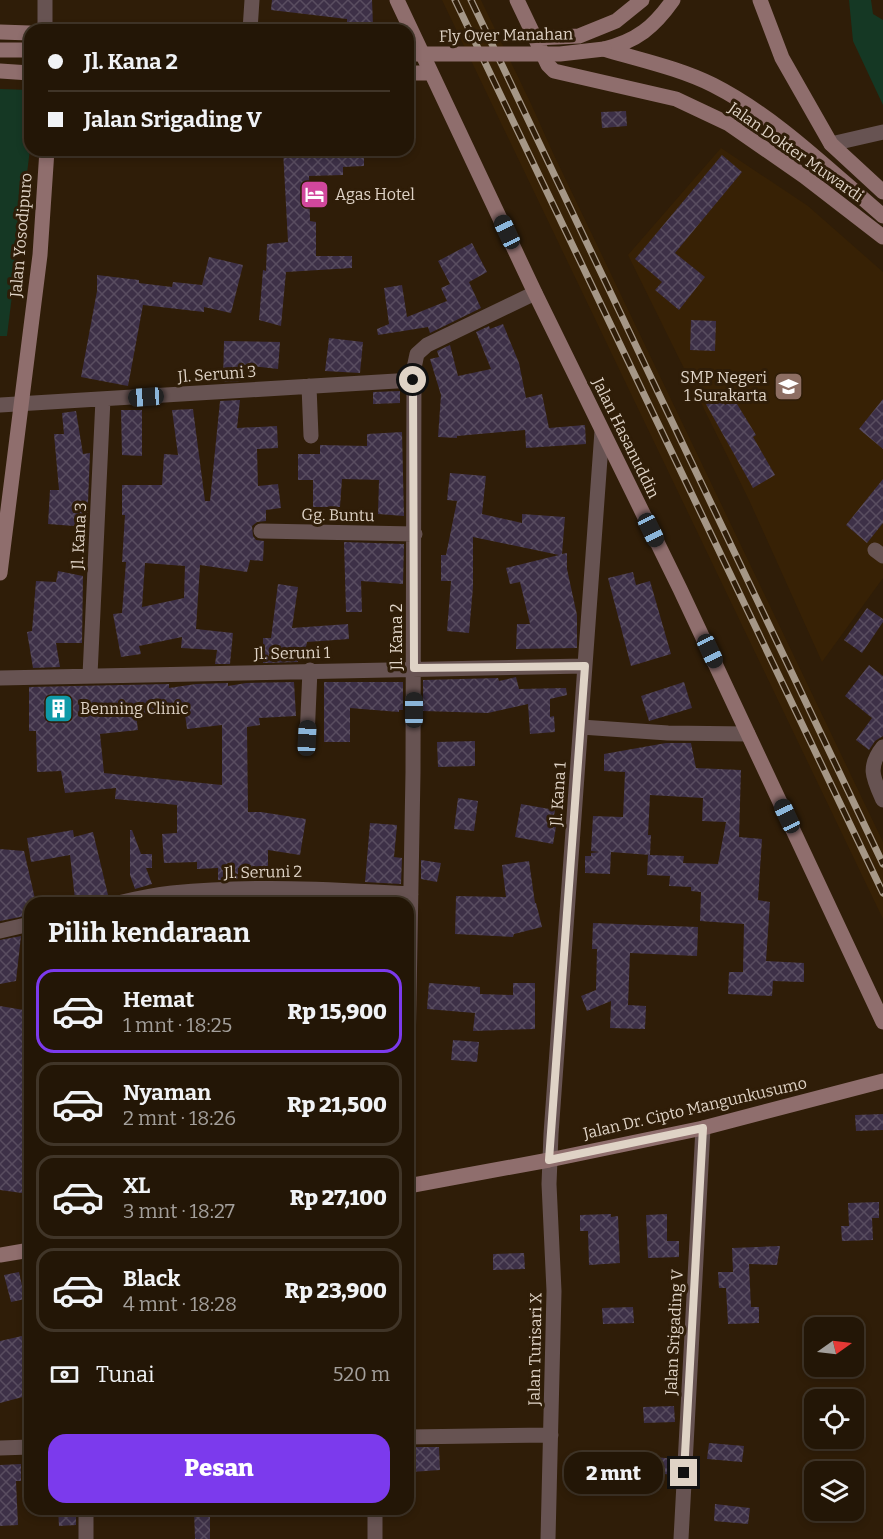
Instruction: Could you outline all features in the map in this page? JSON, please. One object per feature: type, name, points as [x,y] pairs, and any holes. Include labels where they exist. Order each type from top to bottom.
[{"type":"main road","name":"Jalan Hasanuddin","points":[[397,0],[406,24]]},
{"type":"main road","points":[[517,0],[536,38],[579,36],[616,21],[642,0]]},
{"type":"main road","name":"Fly Over Manahan","points":[[414,54],[560,54],[604,49],[625,44],[645,32],[673,0]]},
{"type":"main road","points":[[762,4],[783,58],[831,144],[883,192]]},
{"type":"main road","points":[[0,32],[24,33]]},
{"type":"main road","name":"Jalan Dokter Muwardi","points":[[536,38],[548,65],[554,71],[676,99],[729,124],[804,176],[883,237]]},
{"type":"main road","name":"Jalan Hasanuddin","points":[[414,42],[469,150],[535,293],[680,589],[883,1022]]},
{"type":"main road","name":"Fly Over Manahan","points":[[604,49],[714,85],[770,121],[883,216]]},
{"type":"main road","points":[[0,50],[24,50]]},
{"type":"main road","points":[[0,71],[24,73]]},
{"type":"main road","points":[[414,73],[430,73]]},
{"type":"main road","name":"Jalan Yosodipuro","points":[[0,573],[40,255],[47,156]]},
{"type":"main road","name":"Jalan Dr. Cipto Mangunkusumo","points":[[414,1185],[703,1128],[883,1081]]},
{"type":"main road","points":[[0,1255],[24,1251]]},
{"type":"street","points":[[45,0],[45,24]]},
{"type":"street","points":[[250,24],[252,0]]},
{"type":"street","points":[[831,144],[883,132]]},
{"type":"street","name":"Jl. Kana 2","points":[[411,897],[414,668],[413,380],[417,354],[427,345],[535,293]]},
{"type":"street","name":"Jl. Seruni 3","points":[[0,405],[413,380]]},
{"type":"street","points":[[309,386],[310,436]]},
{"type":"street","name":"Jl. Kana 3","points":[[90,675],[103,399]]},
{"type":"street","name":"Jl. Kana 1","points":[[549,1160],[602,431]]},
{"type":"street","name":"Gg. Buntu","points":[[261,531],[414,534]]},
{"type":"street","name":"Jl. Seruni 1","points":[[0,678],[585,666]]},
{"type":"street","points":[[307,738],[310,670]]},
{"type":"street","points":[[581,728],[668,733],[748,734]]},
{"type":"street","points":[[880,755],[873,777],[883,800]]},
{"type":"street","name":"Jl. Seruni 2","points":[[150,897],[172,893],[325,888],[411,894]]},
{"type":"street","points":[[0,931],[24,925]]},
{"type":"street","name":"Jalan Srigading V","points":[[681,1539],[703,1128]]},
{"type":"street","name":"Jalan Turisari X","points":[[548,1539],[554,1291],[549,1160]]},
{"type":"street","points":[[414,1437],[551,1435]]},
{"type":"street","points":[[0,1448],[24,1447]]},
{"type":"street","points":[[86,1515],[86,1539]]},
{"type":"street","points":[[375,1515],[375,1539]]},
{"type":"shaded area","points":[[442,0],[481,0],[532,106],[883,842],[883,919]]},
{"type":"shaded area","name":"SMP Negeri 1 Surakarta","points":[[721,148],[808,206],[883,272],[883,578],[822,662],[749,500],[628,255]]},
{"type":"green space","points":[[849,0],[871,0],[873,14],[883,20],[883,105],[853,41]]},
{"type":"green space","points":[[0,89],[24,90],[24,156],[29,156],[7,336],[0,336]]},
{"type":"building","points":[[272,0],[372,0],[373,24],[347,24],[347,19],[271,10]]},
{"type":"building","points":[[626,111],[627,126],[602,128],[601,112]]},
{"type":"building","points":[[722,155],[742,172],[675,253],[705,277],[679,310],[655,290],[662,282],[635,259]]},
{"type":"building","points":[[283,156],[364,156],[364,166],[343,167],[343,175],[309,176],[310,221],[316,222],[316,256],[352,256],[352,268],[286,272],[281,326],[259,320],[263,270],[266,271],[267,244],[288,242]]},
{"type":"building","points":[[472,243],[487,272],[469,282],[481,308],[430,333],[428,327],[378,335],[377,329],[389,324],[384,288],[402,285],[407,317],[447,301],[441,288],[450,284],[438,261]]},
{"type":"building","points":[[209,257],[243,265],[231,313],[204,307],[204,312],[143,305],[128,386],[81,377],[97,291],[97,275],[172,287],[173,282],[202,285]]},
{"type":"building","points":[[691,320],[716,321],[715,351],[690,350]]},
{"type":"building","points":[[503,324],[519,363],[526,398],[542,394],[549,428],[585,425],[586,444],[526,448],[525,430],[457,436],[457,438],[438,437],[441,395],[430,359],[439,357],[437,351],[450,345],[458,376],[491,369],[476,332],[489,326],[490,329]]},
{"type":"building","points":[[329,338],[363,342],[360,373],[325,371]]},
{"type":"building","points":[[224,341],[280,342],[278,369],[242,365],[241,381],[223,382]]},
{"type":"building","points":[[716,389],[725,405],[734,399],[756,435],[753,437],[775,475],[753,488],[702,397]]},
{"type":"building","points":[[400,391],[400,403],[373,404],[373,392]]},
{"type":"building","points":[[883,399],[883,449],[859,429]]},
{"type":"building","points":[[240,400],[237,428],[277,426],[278,448],[257,449],[258,486],[278,484],[281,508],[266,510],[266,521],[257,522],[252,526],[256,540],[264,541],[263,561],[250,560],[247,572],[200,565],[196,629],[233,633],[230,664],[215,664],[217,650],[181,648],[182,637],[139,646],[141,654],[121,657],[113,614],[122,613],[126,562],[122,562],[125,515],[122,515],[122,485],[162,485],[164,454],[178,455],[172,410],[193,409],[205,501],[210,501],[220,401]],"holes":[[[145,563],[185,566],[184,598],[142,607]]]},
{"type":"building","points":[[121,410],[142,410],[142,456],[122,455]]},
{"type":"building","points":[[76,411],[83,454],[90,453],[87,527],[48,524],[50,490],[59,490],[54,434],[64,434],[62,413]]},
{"type":"building","points":[[402,432],[404,516],[378,514],[379,480],[342,479],[340,507],[313,507],[313,480],[298,480],[298,454],[320,454],[320,445],[367,446],[367,434]]},
{"type":"building","points":[[450,473],[486,476],[482,514],[522,523],[522,514],[565,517],[562,554],[567,553],[567,569],[577,615],[577,648],[516,649],[517,624],[530,624],[520,582],[510,584],[506,568],[559,555],[473,537],[473,587],[469,633],[447,631],[451,581],[441,581],[441,555],[446,555],[457,501],[447,500]]},
{"type":"building","points":[[883,479],[883,523],[867,543],[846,525]]},
{"type":"building","points":[[344,542],[404,544],[403,584],[361,581],[362,612],[346,612]]},
{"type":"building","points":[[58,571],[83,576],[82,643],[56,643],[60,667],[33,668],[27,632],[32,631],[36,581],[56,582]]},
{"type":"building","points":[[633,572],[636,585],[650,581],[671,654],[631,666],[608,578]]},
{"type":"building","points":[[278,584],[298,587],[292,628],[348,624],[349,639],[307,642],[305,652],[299,651],[298,662],[263,663],[263,638],[271,638]]},
{"type":"building","points":[[867,608],[883,619],[883,622],[862,653],[844,640]]},
{"type":"building","points":[[869,665],[883,676],[883,736],[875,741],[869,750],[856,740],[872,718],[845,696]]},
{"type":"building","points":[[516,677],[519,689],[566,688],[567,695],[550,699],[550,717],[554,716],[555,732],[530,734],[528,704],[488,713],[423,711],[423,680],[498,678],[499,681]]},
{"type":"building","points":[[294,682],[296,716],[259,718],[260,725],[247,727],[248,812],[306,819],[300,855],[268,850],[268,867],[238,868],[238,879],[218,880],[218,868],[197,869],[197,862],[164,863],[162,834],[177,833],[177,805],[115,799],[116,788],[65,793],[61,771],[37,772],[36,731],[29,731],[29,687],[169,684],[169,688],[196,684],[228,683],[228,686],[246,683]],"holes":[[[184,707],[187,729],[222,725],[222,785],[104,773],[100,734],[138,730],[136,715]]]},
{"type":"building","points":[[324,682],[403,682],[403,710],[399,712],[350,708],[350,742],[324,742]]},
{"type":"building","points":[[684,682],[692,708],[649,721],[641,696]]},
{"type":"building","points":[[475,741],[475,766],[438,767],[437,742]]},
{"type":"building","points":[[666,743],[691,743],[696,768],[741,770],[739,837],[762,839],[758,900],[770,902],[766,961],[804,963],[804,982],[773,981],[772,996],[728,994],[729,972],[743,972],[744,924],[700,921],[701,892],[691,891],[691,887],[669,886],[670,876],[647,875],[648,855],[684,856],[683,863],[718,864],[726,822],[702,821],[703,798],[650,795],[648,835],[651,835],[650,855],[611,852],[610,874],[585,873],[585,856],[599,852],[591,851],[593,816],[623,817],[625,772],[604,771],[604,754]]},
{"type":"building","points":[[458,798],[478,801],[474,831],[454,829]]},
{"type":"building","points":[[521,804],[555,810],[552,826],[556,827],[553,844],[515,837]]},
{"type":"building","points":[[370,823],[397,825],[394,857],[402,858],[401,884],[365,882]]},
{"type":"building","points":[[73,830],[74,837],[93,832],[108,895],[75,897],[70,855],[31,862],[27,838]]},
{"type":"building","points":[[130,830],[132,830],[141,854],[152,854],[152,868],[146,868],[152,884],[135,889],[130,875]]},
{"type":"building","points":[[0,849],[24,851],[35,897],[24,897],[24,916],[0,921]]},
{"type":"building","points":[[421,860],[441,863],[437,882],[421,879]]},
{"type":"building","points":[[529,861],[535,903],[542,927],[514,934],[513,937],[455,934],[456,896],[506,897],[502,865]]},
{"type":"building","points":[[593,923],[698,927],[697,956],[630,953],[628,1005],[646,1006],[645,1029],[610,1028],[611,1001],[587,1011],[581,996],[596,990],[597,949],[592,949]]},
{"type":"building","points":[[21,936],[16,981],[0,984],[0,940]]},
{"type":"building","points":[[429,983],[480,987],[480,994],[513,995],[513,983],[535,983],[535,1029],[473,1031],[475,1013],[427,1009]]},
{"type":"building","points":[[0,1006],[24,1010],[24,1178],[22,1193],[0,1190]]},
{"type":"building","points":[[453,1040],[479,1042],[477,1062],[451,1060]]},
{"type":"building","points":[[883,1114],[883,1130],[856,1131],[855,1115]]},
{"type":"building","points":[[879,1202],[879,1218],[872,1218],[873,1240],[842,1241],[841,1226],[849,1226],[848,1203]]},
{"type":"building","points":[[611,1214],[611,1217],[618,1216],[620,1263],[589,1265],[588,1231],[580,1231],[580,1215]]},
{"type":"building","points":[[667,1214],[667,1241],[679,1241],[679,1257],[648,1258],[646,1215]]},
{"type":"building","points":[[780,1246],[777,1265],[749,1264],[751,1307],[759,1307],[759,1323],[728,1324],[726,1288],[719,1288],[718,1272],[733,1272],[732,1248]]},
{"type":"building","points":[[524,1253],[525,1269],[493,1270],[493,1254]]},
{"type":"building","points":[[19,1272],[24,1299],[11,1302],[4,1275]]},
{"type":"building","points":[[633,1307],[634,1323],[603,1324],[602,1308]]},
{"type":"building","points":[[22,1336],[24,1397],[0,1403],[0,1341]]},
{"type":"building","points":[[674,1406],[675,1422],[644,1423],[643,1407]]},
{"type":"building","points":[[709,1443],[744,1446],[742,1462],[707,1459]]},
{"type":"building","points":[[414,1447],[439,1447],[440,1470],[414,1472]]},
{"type":"building","points":[[644,1456],[676,1459],[675,1475],[642,1472]]},
{"type":"building","points":[[21,1464],[21,1481],[16,1481],[18,1525],[0,1526],[0,1465]]},
{"type":"building","points":[[572,1464],[607,1467],[605,1484],[570,1481]]},
{"type":"building","points":[[715,1504],[750,1508],[748,1524],[714,1521]]},
{"type":"building","points":[[58,1515],[76,1515],[76,1525],[59,1526]]},
{"type":"building","points":[[194,1515],[210,1515],[210,1539],[195,1539]]},
{"type":"railway","points":[[455,0],[883,893]]},
{"type":"railway","points":[[471,0],[883,864]]},
{"type":"place","name":"Agas Hotel","points":[[314,194]]},
{"type":"place","name":"SMP Negeri 1 Surakarta","points":[[788,386]]},
{"type":"place","name":"Benning Clinic","points":[[59,708]]},
{"type":"route","points":[[413,380],[414,668],[585,666],[549,1160],[703,1128],[684,1473]]}]
